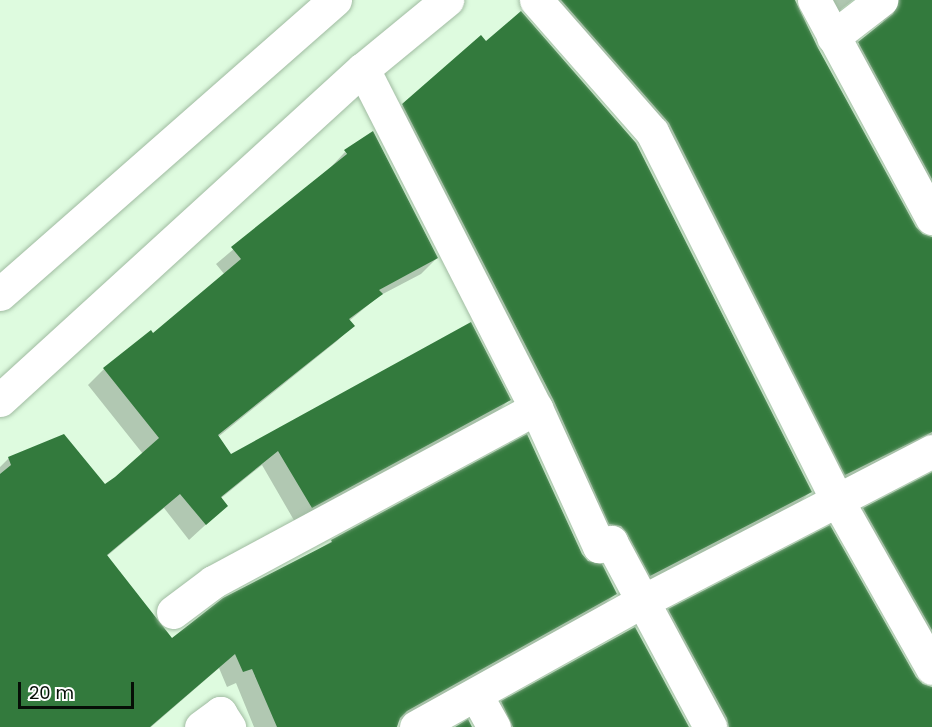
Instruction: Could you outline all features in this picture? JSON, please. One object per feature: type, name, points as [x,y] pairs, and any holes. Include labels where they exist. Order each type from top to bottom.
[{"type":"street","points":[[0,294],[335,0]]},
{"type":"street","points":[[0,400],[363,69],[447,0]]},
{"type":"street","points":[[536,0],[652,132],[837,500],[932,668]]},
{"type":"street","points":[[814,0],[931,213]]},
{"type":"street","points":[[833,37],[881,0]]},
{"type":"street","points":[[363,69],[536,408],[599,546],[611,542],[641,602],[710,727]]},
{"type":"street","points":[[173,612],[213,582],[536,408]]},
{"type":"street","points":[[416,727],[641,602],[932,451]]},
{"type":"street","points":[[476,695],[494,727]]},
{"type":"street","points":[[201,727],[220,713],[229,727]]},
{"type":"building","points":[[561,0],[795,0],[818,48],[916,227],[923,234],[932,237],[932,432],[845,475],[669,123]]},
{"type":"building","points":[[899,0],[932,0],[932,179],[858,42],[893,14]]},
{"type":"building","points":[[521,11],[636,143],[812,492],[650,576],[627,533],[621,526],[609,524],[553,399],[402,104],[481,35],[486,41]]},
{"type":"building","points":[[373,131],[438,258],[379,290],[383,294],[349,319],[355,326],[218,435],[231,454],[471,322],[511,400],[312,508],[278,451],[221,497],[228,506],[206,525],[180,494],[107,555],[172,638],[223,598],[332,542],[331,540],[527,434],[582,554],[588,561],[602,564],[617,594],[407,711],[400,718],[397,727],[277,727],[252,669],[243,672],[235,654],[150,727],[0,727],[0,474],[11,465],[8,457],[64,434],[105,484],[159,438],[103,368],[151,330],[153,333],[241,259],[231,247],[347,154],[344,150]]},
{"type":"building","points":[[932,472],[932,630],[863,508]]},
{"type":"building","points":[[830,525],[916,677],[923,684],[932,687],[932,727],[729,727],[727,718],[668,609]]},
{"type":"building","points":[[635,627],[689,727],[513,727],[501,701]]},
{"type":"building","points":[[468,719],[472,727],[455,727]]}]
